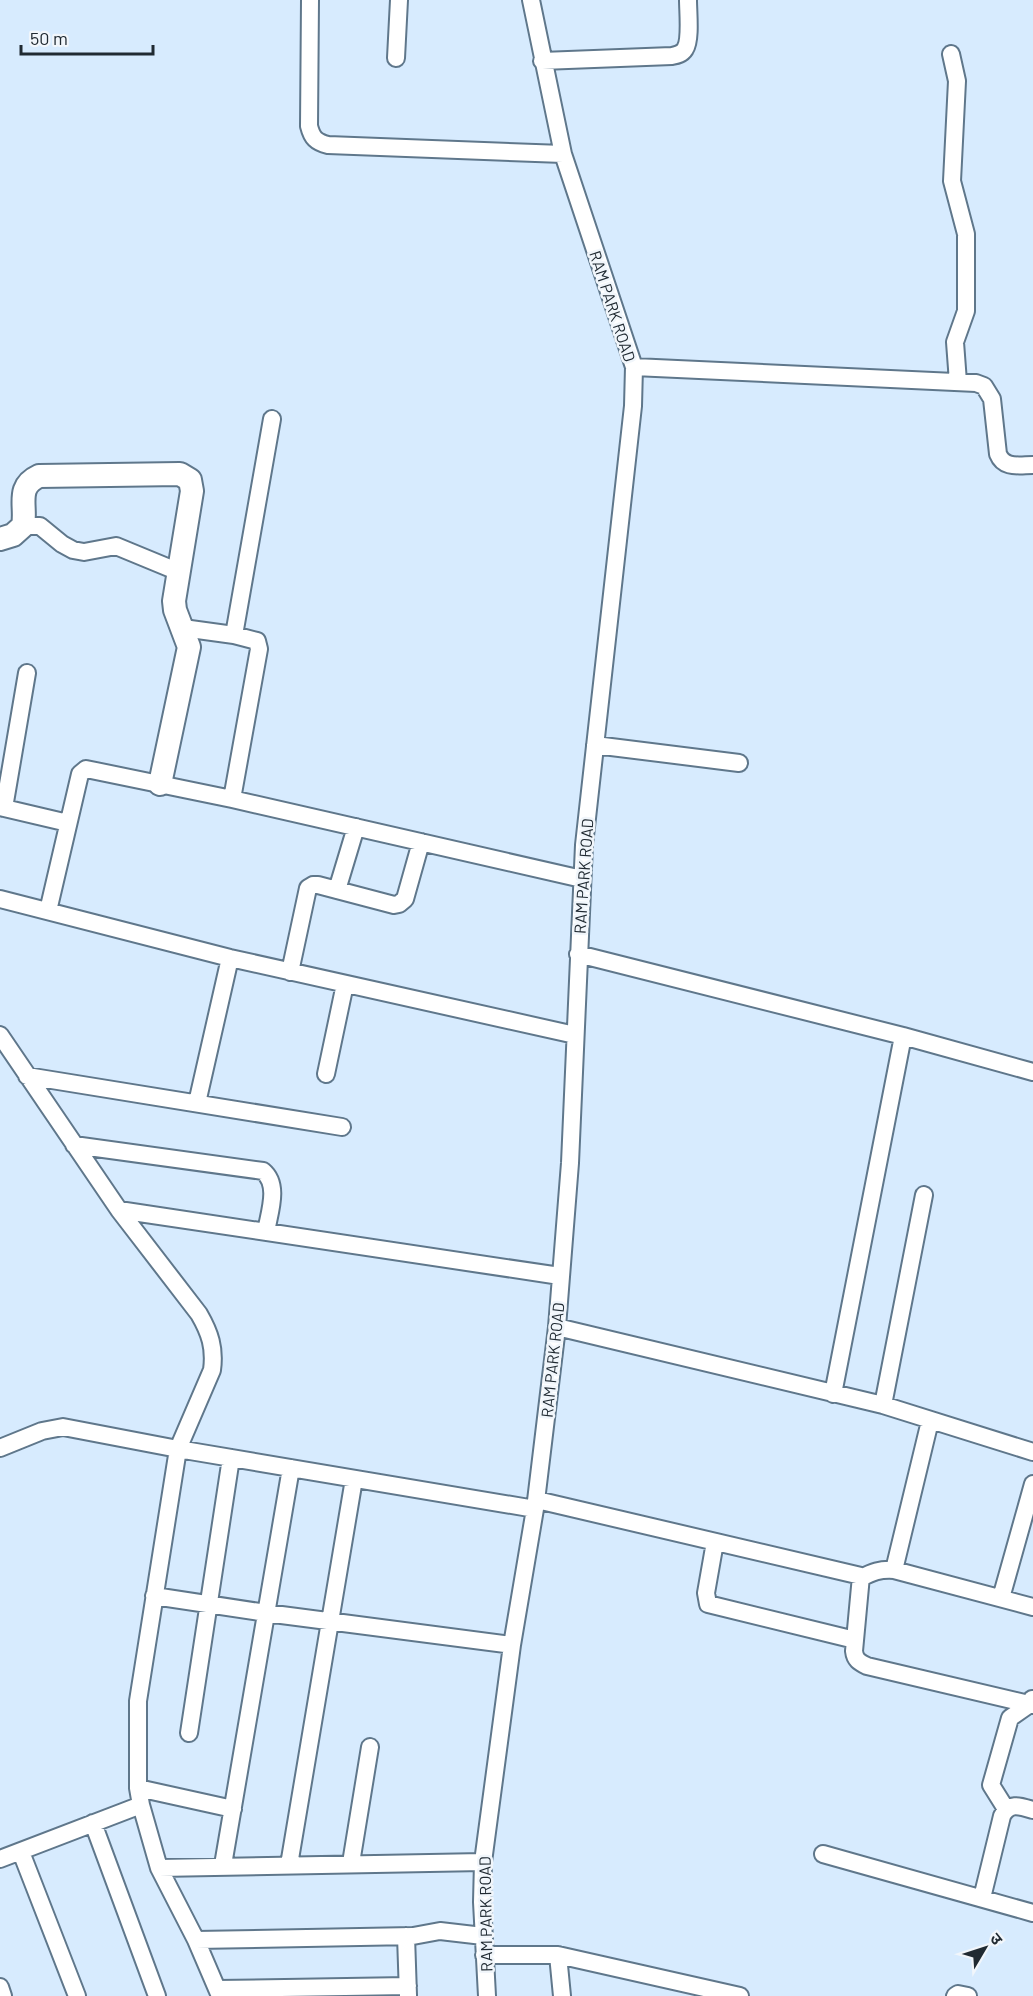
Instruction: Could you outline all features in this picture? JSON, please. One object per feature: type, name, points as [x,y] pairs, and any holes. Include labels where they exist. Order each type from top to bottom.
[{"type":"street","points":[[310,0],[309,126],[311,136],[318,142],[328,145],[563,154]]},
{"type":"street","points":[[396,58],[399,0]]},
{"type":"street","name":"RAM PARK ROAD","points":[[487,1996],[483,1936],[483,1862],[512,1645],[536,1504],[557,1327],[570,1163],[584,846],[633,406],[634,366],[563,154],[531,0]]},
{"type":"street","points":[[542,61],[680,54],[686,48],[688,41],[688,0]]},
{"type":"street","points":[[951,54],[957,81],[952,181],[966,234],[966,311],[955,342],[958,382]]},
{"type":"street","points":[[634,366],[976,383],[984,386],[992,399],[998,454],[1001,460],[1006,464],[1033,465]]},
{"type":"street","points":[[234,635],[272,419]]},
{"type":"street","points":[[23,526],[25,486],[39,476],[180,474],[186,476],[192,486],[174,601],[189,647],[160,784]]},
{"type":"street","points":[[0,539],[13,535],[23,526],[40,526],[62,544],[73,549],[84,552],[116,546],[179,572]]},
{"type":"street","points":[[183,628],[234,635],[257,641],[259,649],[232,799]]},
{"type":"street","points":[[27,673],[2,807],[68,823]]},
{"type":"street","points":[[595,745],[739,763]]},
{"type":"street","points":[[48,911],[80,774],[86,769],[232,799],[582,879]]},
{"type":"street","points":[[338,890],[356,827]]},
{"type":"street","points":[[290,972],[308,888],[318,885],[394,905],[403,903],[421,842]]},
{"type":"street","points":[[0,899],[230,958],[575,1035]]},
{"type":"street","points":[[578,954],[903,1036],[1033,1072]]},
{"type":"street","points":[[197,1103],[230,958]]},
{"type":"street","points":[[326,1074],[345,984]]},
{"type":"street","points":[[0,1035],[119,1210],[199,1314],[209,1330],[213,1343],[212,1370],[178,1449],[138,1701],[140,1796],[159,1868],[196,1940],[218,1993],[408,1991],[406,1936]]},
{"type":"street","points":[[833,1394],[903,1036]]},
{"type":"street","points":[[27,1076],[342,1126]]},
{"type":"street","points":[[74,1145],[263,1171],[272,1180],[273,1188],[266,1232]]},
{"type":"street","points":[[883,1405],[924,1195]]},
{"type":"street","points":[[119,1210],[560,1276]]},
{"type":"street","points":[[557,1327],[883,1405],[1033,1452]]},
{"type":"street","points":[[894,1570],[930,1420]]},
{"type":"street","points":[[0,1448],[42,1431],[63,1427],[354,1479],[536,1504],[715,1542],[861,1576],[861,1578]]},
{"type":"street","points":[[189,1733],[231,1458]]},
{"type":"street","points":[[222,1865],[291,1468]]},
{"type":"street","points":[[289,1864],[354,1479]]},
{"type":"street","points":[[1001,1598],[1030,1510],[1033,1484]]},
{"type":"street","points":[[715,1542],[706,1593],[708,1604],[855,1640]]},
{"type":"street","points":[[861,1578],[884,1569],[894,1570],[1033,1607]]},
{"type":"street","points":[[861,1578],[855,1640],[855,1657],[859,1662],[867,1666],[1032,1701]]},
{"type":"street","points":[[154,1596],[512,1645]]},
{"type":"street","points":[[1006,1809],[990,1785],[1010,1718],[1032,1701]]},
{"type":"street","points":[[351,1863],[370,1747]]},
{"type":"street","points":[[0,1859],[93,1823],[140,1796],[233,1809]]},
{"type":"street","points":[[982,1898],[1002,1816],[1006,1809],[1017,1806],[1033,1810]]},
{"type":"street","points":[[93,1823],[157,1996]]},
{"type":"street","points":[[21,1852],[77,1996]]},
{"type":"street","points":[[823,1854],[1033,1913]]},
{"type":"street","points":[[159,1868],[222,1865],[483,1862]]},
{"type":"street","points":[[196,1940],[406,1936],[440,1930],[483,1936]]},
{"type":"street","points":[[484,1955],[558,1955],[740,1996]]},
{"type":"street","points":[[558,1955],[562,1996]]},
{"type":"street","points":[[0,1988],[3,1996]]},
{"type":"street","points":[[955,1996],[958,1994],[968,1996]]}]
